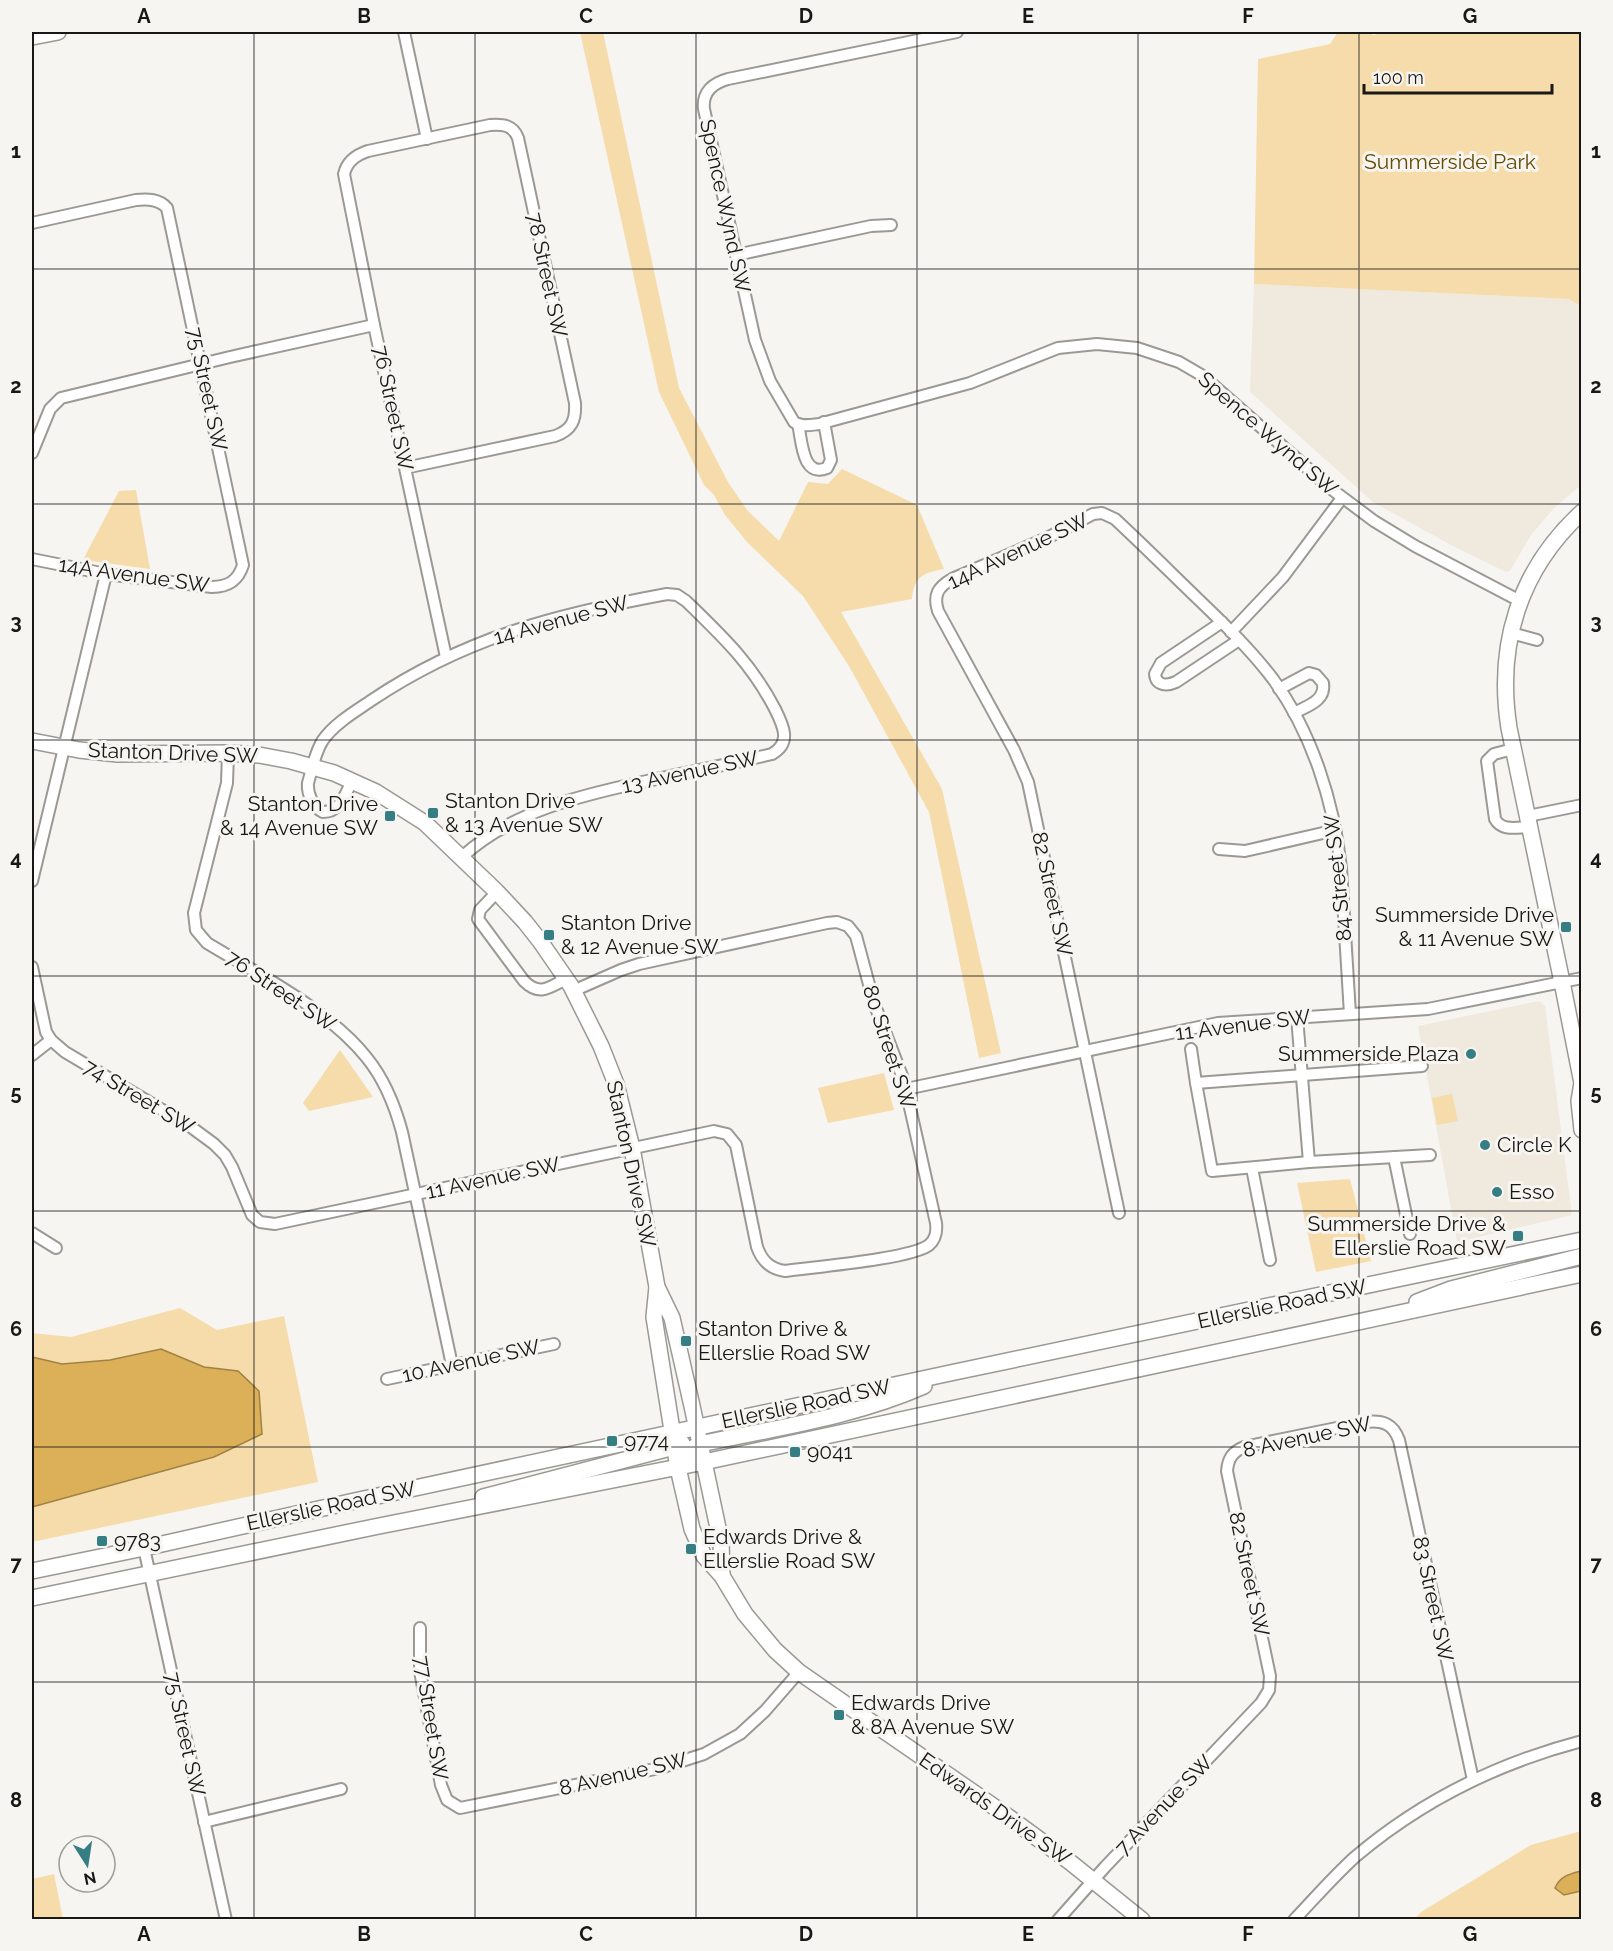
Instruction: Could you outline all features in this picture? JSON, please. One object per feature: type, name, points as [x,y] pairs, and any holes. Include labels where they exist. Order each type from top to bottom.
[{"type":"main road","points":[[32,37],[58,32]]},
{"type":"main road","points":[[1581,512],[1553,541],[1534,571],[1520,601],[1510,633],[1505,690],[1513,749],[1581,1083],[1579,1101],[1581,1130]]},
{"type":"main road","name":"Stanton Drive SW","points":[[32,741],[64,747],[136,754],[259,755],[313,767],[376,792],[415,816],[441,837],[497,892],[540,940],[570,985],[601,1046],[616,1084],[632,1148],[657,1287],[672,1318],[696,1428]]},
{"type":"main road","name":"Ellerslie Road SW","points":[[32,1571],[371,1497],[673,1440],[696,1428],[1581,1240]]},
{"type":"main road","points":[[1372,1319],[1451,1289],[1581,1256]]},
{"type":"main road","name":"Ellerslie Road SW","points":[[32,1598],[678,1468],[1581,1274]]},
{"type":"main road","name":"Stanton Drive SW","points":[[657,1287],[654,1317],[673,1440]]},
{"type":"main road","points":[[678,1468],[691,1449],[700,1444],[864,1407],[898,1397],[955,1372]]},
{"type":"main road","name":"Edwards Drive SW","points":[[696,1428],[721,1542],[723,1576]]},
{"type":"main road","points":[[436,1515],[470,1501],[673,1440]]},
{"type":"main road","name":"Edwards Drive SW","points":[[673,1440],[692,1528],[704,1556],[723,1576],[737,1603],[759,1633],[799,1672],[1003,1812],[1142,1920]]},
{"type":"street","points":[[404,32],[427,139]]},
{"type":"street","name":"Spence Wynd SW","points":[[825,422],[831,460],[827,468],[816,470],[812,469],[806,460],[798,424],[786,409],[759,355],[704,109],[704,99],[708,90],[714,85],[729,79],[957,32]]},
{"type":"street","name":"78 Street SW","points":[[405,468],[555,436],[572,426],[575,411],[518,138],[509,126],[496,124],[427,139]]},
{"type":"street","name":"76 Street SW","points":[[427,139],[355,156],[345,170],[344,180],[446,657]]},
{"type":"street","name":"75 Street SW","points":[[32,223],[147,199],[164,204],[170,214],[243,560],[241,573],[236,580]]},
{"type":"street","points":[[736,255],[871,226],[891,225]]},
{"type":"street","points":[[32,453],[45,418],[54,403],[69,395],[374,325]]},
{"type":"street","name":"Spence Wynd SW","points":[[798,424],[811,425],[825,422],[970,383],[1058,348],[1116,344],[1156,353],[1192,369],[1218,388],[1342,498],[1396,534],[1520,601]]},
{"type":"street","points":[[1222,622],[1161,663],[1155,674],[1158,681],[1168,685],[1176,682],[1235,636],[1342,498]]},
{"type":"street","name":"14A Avenue SW","points":[[936,594],[941,586],[952,579],[1047,538],[1085,518],[1102,513]]},
{"type":"street","name":"84 Street SW","points":[[1102,513],[1115,519],[1222,622],[1280,689],[1294,713],[1319,770],[1336,830],[1341,868],[1350,1014]]},
{"type":"street","name":"14A Avenue SW","points":[[32,559],[106,574],[212,586],[226,586],[236,580]]},
{"type":"street","points":[[32,881],[106,574]]},
{"type":"street","name":"82 Street SW","points":[[936,594],[936,605],[941,617],[1014,750],[1028,782],[1119,1213]]},
{"type":"street","name":"14 Avenue SW","points":[[313,767],[322,742],[337,726],[386,690],[446,657],[479,642],[540,622],[661,595],[677,595],[686,601],[749,666],[782,722],[784,740]]},
{"type":"street","points":[[1510,633],[1537,640]]},
{"type":"street","points":[[1280,689],[1309,673],[1316,675],[1323,683],[1323,694],[1320,698],[1294,713]]},
{"type":"street","name":"13 Avenue SW","points":[[462,857],[488,837],[552,805],[605,790],[772,754],[781,747],[784,740]]},
{"type":"street","points":[[1513,749],[1494,754],[1487,761],[1497,824],[1502,827],[1529,821],[1581,805]]},
{"type":"street","name":"76 Street SW","points":[[228,753],[227,783],[194,913],[196,930],[207,943],[319,1012],[352,1040],[368,1059],[384,1086],[400,1123],[452,1365]]},
{"type":"street","points":[[313,767],[308,788],[314,804],[323,812],[338,807],[352,781]]},
{"type":"street","points":[[1219,849],[1245,851],[1336,830]]},
{"type":"street","points":[[497,892],[480,910],[478,919],[524,981],[532,989],[540,991],[570,985]]},
{"type":"street","name":"80 Street SW","points":[[570,985],[639,964],[827,923],[837,922],[848,926],[856,936],[874,1003],[906,1089],[937,1231],[933,1240],[923,1248],[879,1259],[785,1271],[768,1264]]},
{"type":"street","points":[[32,967],[45,1026],[51,1040],[32,1055]]},
{"type":"street","name":"11 Avenue SW","points":[[906,1089],[1218,1023],[1444,1007],[1581,978]]},
{"type":"street","points":[[1297,1017],[1308,1162]]},
{"type":"street","name":"74 Street SW","points":[[51,1040],[65,1052],[191,1127],[214,1144],[225,1155],[252,1215],[260,1222]]},
{"type":"street","points":[[1191,1049],[1212,1171],[1308,1162],[1430,1155]]},
{"type":"street","points":[[1196,1083],[1422,1066]]},
{"type":"street","name":"11 Avenue SW","points":[[260,1222],[275,1224],[714,1131],[727,1134],[736,1145],[760,1255],[768,1264]]},
{"type":"street","points":[[1394,1157],[1410,1234]]},
{"type":"street","points":[[1252,1168],[1270,1260]]},
{"type":"street","points":[[32,1233],[56,1248]]},
{"type":"street","name":"10 Avenue SW","points":[[387,1379],[554,1344]]},
{"type":"street","name":"8 Avenue SW","points":[[1229,1458],[1244,1447],[1366,1422],[1386,1423]]},
{"type":"street","name":"83 Street SW","points":[[1386,1423],[1393,1427],[1400,1440],[1473,1780]]},
{"type":"street","name":"82 Street SW","points":[[1229,1458],[1227,1471],[1270,1676],[1269,1690]]},
{"type":"street","name":"75 Street SW","points":[[144,1548],[226,1920]]},
{"type":"street","name":"77 Street SW","points":[[420,1628],[420,1671],[428,1722],[442,1790],[447,1800],[453,1805]]},
{"type":"street","name":"8 Avenue SW","points":[[453,1805],[460,1808],[470,1807],[682,1762],[704,1754],[740,1734],[765,1711],[799,1672]]},
{"type":"street","name":"7 Avenue SW","points":[[1058,1920],[1261,1703],[1269,1690]]},
{"type":"street","points":[[1294,1920],[1338,1874],[1372,1844],[1451,1790],[1518,1760],[1581,1742]]},
{"type":"street","points":[[204,1822],[341,1790]]},
{"type":"shaded area","points":[[1254,284],[1570,299],[1581,306],[1581,485],[1555,507],[1531,535],[1510,571],[1506,572],[1451,545],[1373,502],[1250,392]]},
{"type":"shaded area","points":[[1539,1001],[1545,1006],[1572,1215],[1457,1242],[1418,1026]]},
{"type":"shaded area","points":[[161,1349],[204,1367],[238,1371],[259,1391],[262,1434],[214,1457],[32,1507],[32,1357],[62,1364],[110,1360]]},
{"type":"shaded area","points":[[1581,1871],[1581,1891],[1564,1895],[1555,1888],[1562,1878]]},
{"type":"green space","points":[[580,32],[603,32],[679,388],[728,482],[747,510],[779,541],[808,482],[828,484],[842,469],[917,505],[944,569],[925,574],[917,580],[912,599],[841,612],[942,789],[1001,1053],[979,1058],[929,812],[849,666],[803,596],[747,542],[725,515],[714,495],[704,485],[659,392]]},
{"type":"green space","name":"Summerside Park","points":[[1338,32],[1369,32],[1373,35],[1388,32],[1581,32],[1581,306],[1569,299],[1254,284],[1258,59],[1330,44]]},
{"type":"green space","points":[[136,490],[150,569],[83,560],[119,491]]},
{"type":"green space","points":[[340,1050],[373,1097],[309,1111],[303,1103]]},
{"type":"green space","points":[[884,1073],[894,1110],[828,1123],[818,1088]]},
{"type":"green space","points":[[1452,1094],[1458,1121],[1437,1125],[1432,1098]]},
{"type":"green space","points":[[1350,1179],[1371,1261],[1316,1272],[1297,1183]]},
{"type":"green space","points":[[180,1308],[217,1330],[284,1316],[318,1482],[32,1542],[32,1333],[71,1337]]},
{"type":"green space","points":[[1581,1831],[1581,1919],[1414,1920],[1421,1912],[1531,1845]]},
{"type":"green space","points":[[54,1874],[63,1919],[32,1919],[32,1879]]},
{"type":"place","name":"Stanton Drive & 13 Avenue SW","points":[[433,813]]},
{"type":"place","name":"Stanton Drive & 14 Avenue SW","points":[[390,816]]},
{"type":"place","name":"Summerside Drive & 11 Avenue SW","points":[[1566,927]]},
{"type":"place","name":"Stanton Drive & 12 Avenue SW","points":[[549,935]]},
{"type":"place","name":"Summerside Plaza","points":[[1471,1054]]},
{"type":"place","name":"Circle K","points":[[1485,1145]]},
{"type":"place","name":"Esso","points":[[1497,1192]]},
{"type":"place","name":"Summerside Drive & Ellerslie Road SW","points":[[1518,1236]]},
{"type":"place","name":"Stanton Drive & Ellerslie Road SW","points":[[686,1341]]},
{"type":"place","name":"9774","points":[[612,1441]]},
{"type":"place","name":"9041","points":[[795,1452]]},
{"type":"place","name":"9783","points":[[102,1541]]},
{"type":"place","name":"Edwards Drive & Ellerslie Road SW","points":[[691,1549]]},
{"type":"place","name":"Edwards Drive & 8A Avenue SW","points":[[839,1715]]}]
